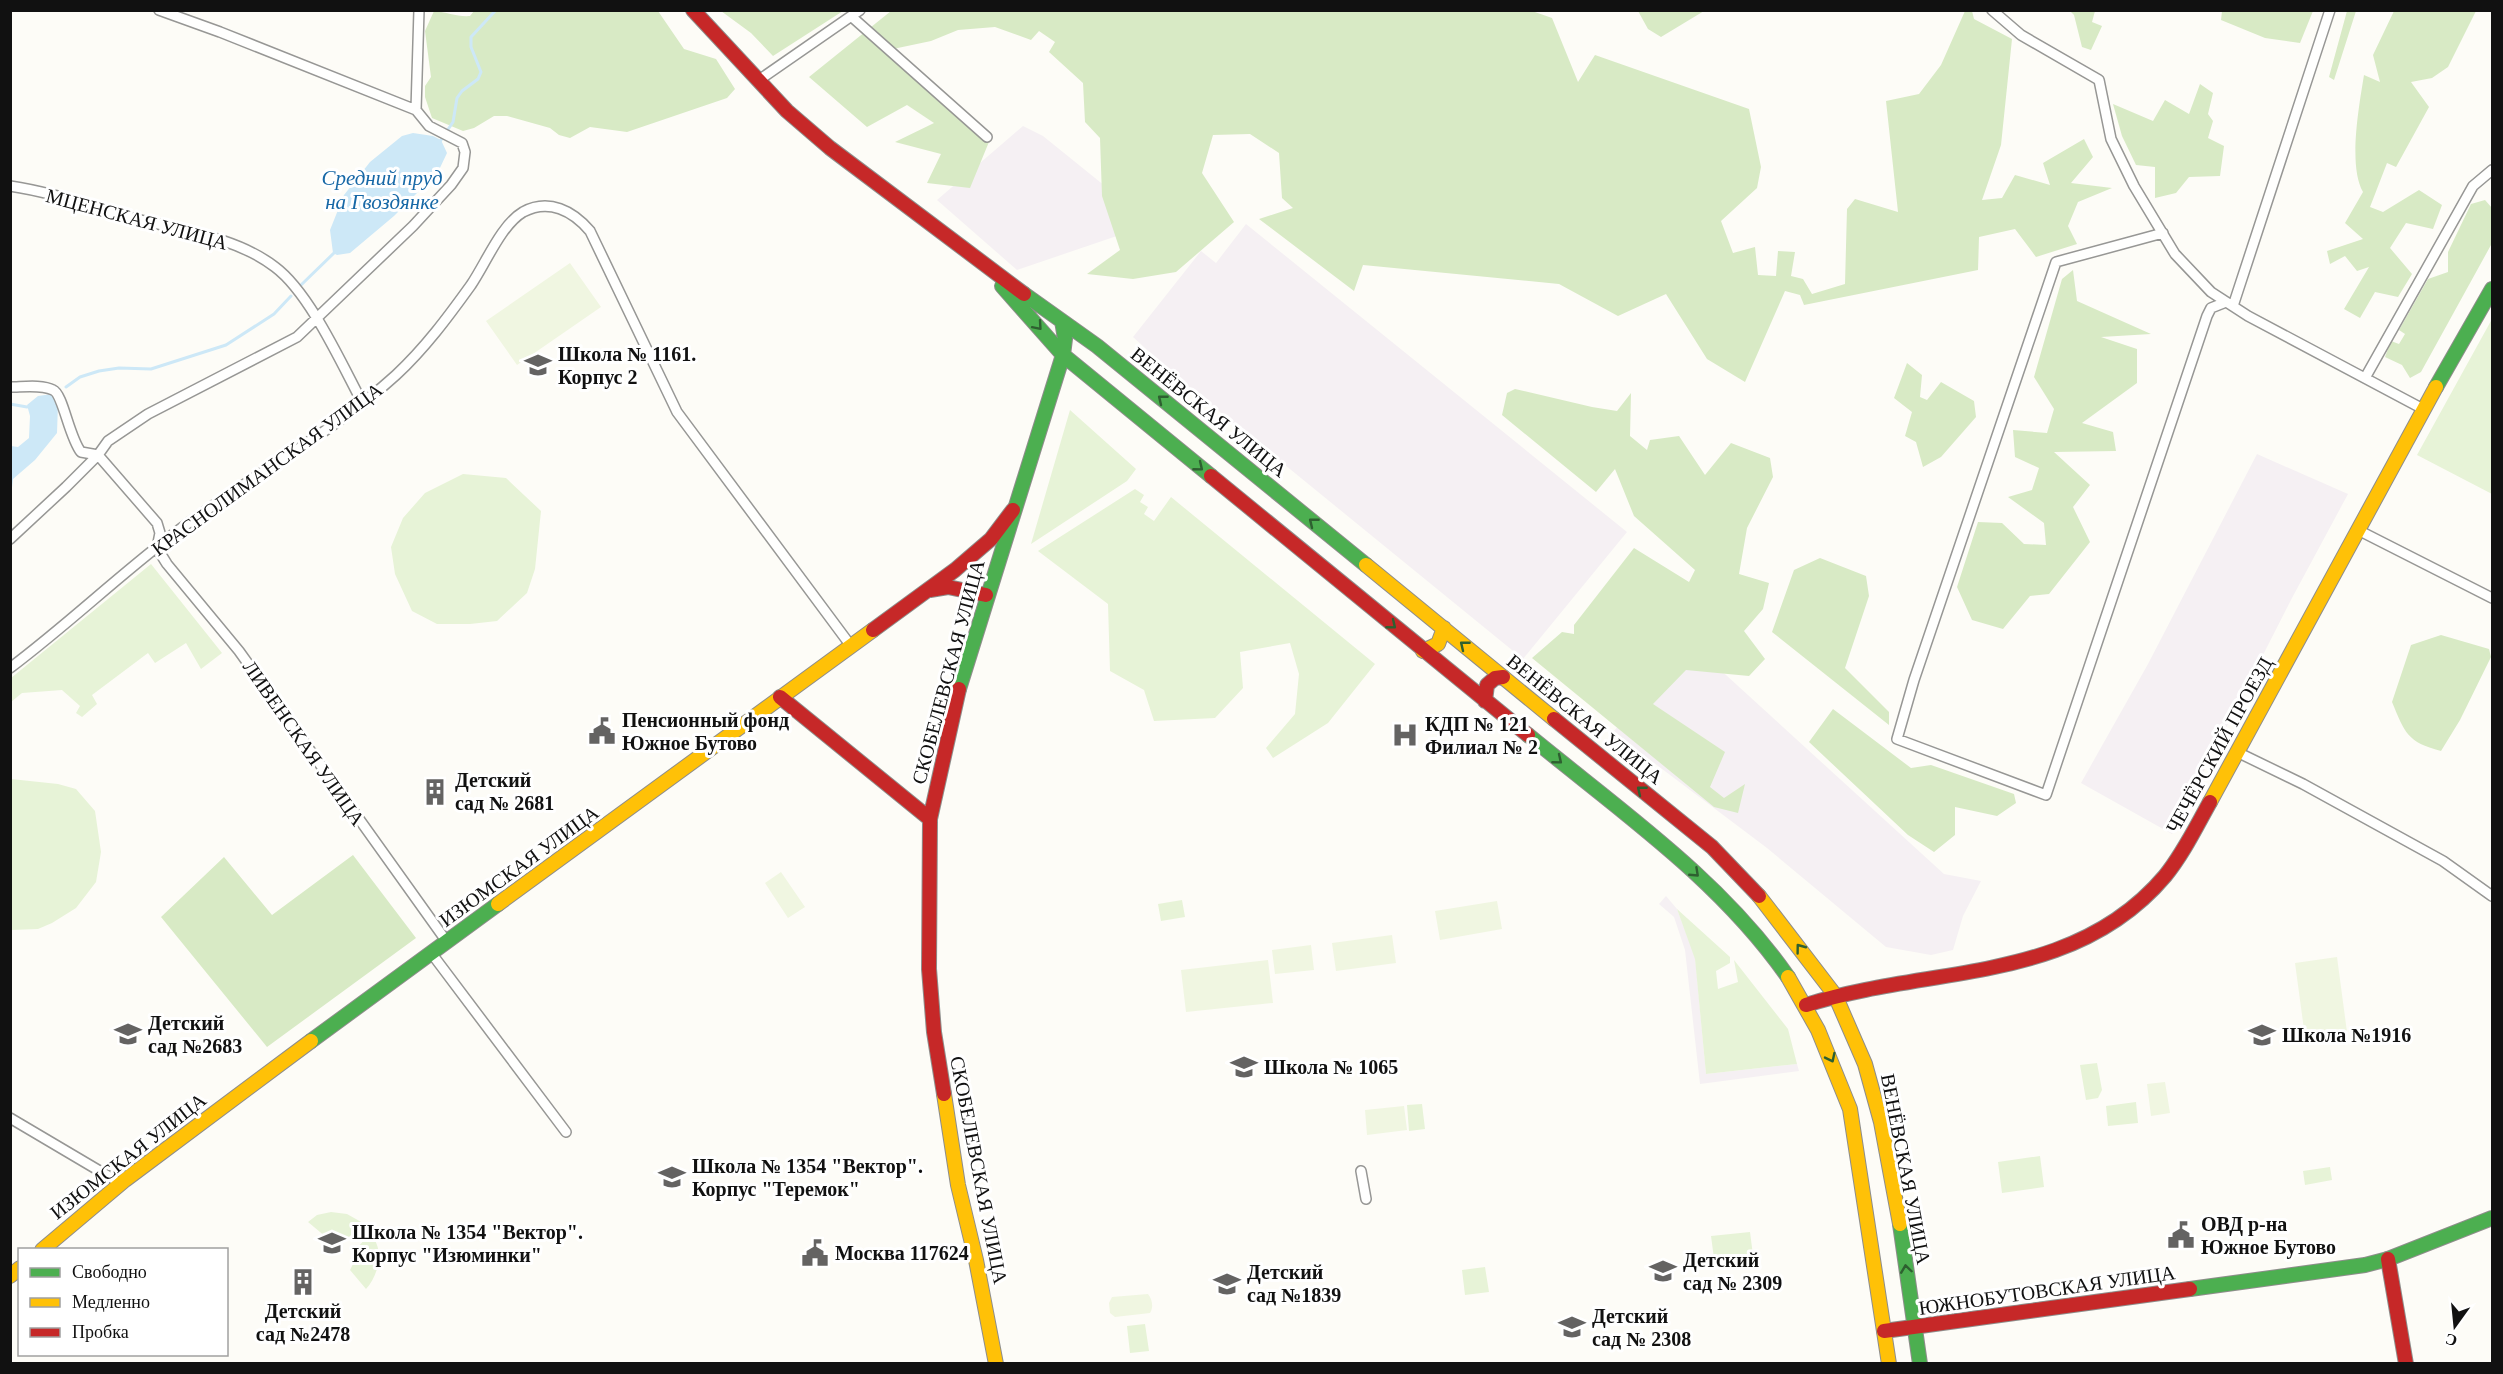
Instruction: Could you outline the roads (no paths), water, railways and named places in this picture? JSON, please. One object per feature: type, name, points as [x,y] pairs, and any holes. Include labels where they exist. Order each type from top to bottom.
[{"type":"street","points":[[10,539],[98,455],[108,441],[148,414],[297,337],[413,226],[451,185],[463,168],[465,152],[462,143],[429,126],[416,110],[159,10]]},
{"type":"street","points":[[416,110],[419,10]]},
{"type":"street","name":"ВЕНЁВСКАЯ УЛИЦА","points":[[693,10],[788,111],[830,148],[907,204],[985,266],[1097,346],[1712,848],[1742,876],[1771,910],[1835,995],[1865,1064],[1881,1122],[1900,1224],[1920,1364]]},
{"type":"street","points":[[759,80],[860,10]]},
{"type":"street","points":[[1992,10],[2021,35],[2099,80],[2112,139],[2134,186],[2175,254],[2211,292],[2423,409]]},
{"type":"street","points":[[2230,304],[2330,10]]},
{"type":"street","points":[[852,17],[987,137]]},
{"type":"street","points":[[2365,378],[2473,186],[2493,170]]},
{"type":"street","name":"МЦЕНСКАЯ УЛИЦА","points":[[10,186],[218,239],[276,267],[292,284],[317,319],[363,404]]},
{"type":"street","name":"КРАСНОЛИМАНСКАЯ УЛИЦА","points":[[10,668],[157,548],[363,404],[424,347],[472,284],[512,220],[534,207],[559,207],[579,218],[590,231],[677,412],[852,646]]},
{"type":"street","points":[[2163,233],[2055,262],[1918,669],[1897,740],[2046,795],[2207,316],[2211,308],[2230,304]]},
{"type":"street","name":"ВЕНЁВСКАЯ УЛИЦА","points":[[985,266],[1063,355],[1699,876],[1739,915],[1775,960],[1806,1005],[1840,1077],[1850,1109],[1889,1364]]},
{"type":"street","name":"ЧЕЧЁРСКИЙ ПРОЕЗД","points":[[1806,1005],[1835,995],[2003,966],[2043,956],[2080,942],[2128,910],[2160,881],[2182,852],[2423,409],[2493,289]]},
{"type":"street","name":"СКОБЕЛЕВСКАЯ УЛИЦА","points":[[996,1364],[976,1260],[958,1185],[934,1032],[929,969],[930,819],[955,705],[986,595],[1063,355],[1065,339],[1062,321]]},
{"type":"street","points":[[1063,355],[1075,342],[1082,341],[1097,346]]},
{"type":"street","points":[[1051,390],[1067,375],[1080,373],[1088,376]]},
{"type":"street","points":[[10,387],[51,388],[59,394],[74,444],[81,452],[98,455],[158,523],[160,533],[157,548]]},
{"type":"street","name":"ИЗЮМСКАЯ УЛИЦА","points":[[44,1248],[120,1183],[926,591],[991,539],[1013,510]]},
{"type":"street","points":[[2358,530],[2493,598]]},
{"type":"street","name":"ЛИВЕНСКАЯ УЛИЦА","points":[[157,548],[239,651],[447,942]]},
{"type":"street","points":[[926,591],[948,587],[986,595]]},
{"type":"street","points":[[1424,651],[1438,646],[1441,642],[1443,628]]},
{"type":"street","points":[[1485,701],[1487,685],[1495,678],[1503,677]]},
{"type":"street","points":[[780,697],[930,819]]},
{"type":"street","points":[[2237,752],[2303,784],[2443,861],[2493,896]]},
{"type":"street","points":[[432,954],[566,1132]]},
{"type":"street","points":[[10,1118],[120,1183]]},
{"type":"street","points":[[1361,1171],[1366,1199]]},
{"type":"street","name":"ЮЖНОБУТОВСКАЯ УЛИЦА","points":[[1884,1331],[2365,1265],[2388,1259],[2493,1218]]},
{"type":"street","points":[[2388,1259],[2406,1364]]},
{"type":"water","name":"Средний пруд на Гвоздянке","points":[[413,133],[433,136],[441,140],[447,153],[438,172],[394,216],[350,253],[337,255],[333,253],[330,230],[344,195],[370,162],[402,136]]},
{"type":"water","points":[[52,394],[58,404],[57,433],[35,460],[13,479],[11,496],[11,446],[18,447],[29,438],[30,416],[27,405],[38,396]]},
{"type":"waterway","points":[[439,143],[453,122],[457,98],[462,91],[478,79],[481,72],[471,47],[471,37],[496,10]]},
{"type":"waterway","points":[[300,286],[335,252]]},
{"type":"waterway","points":[[66,387],[80,377],[99,371],[119,368],[151,369],[226,345],[274,314],[291,296]]},
{"type":"waterway","points":[[10,404],[27,407]]},
{"type":"place","name":"Школа № 1161. Корпус 2","points":[[538,365]]},
{"type":"place","name":"Пенсионный фонд Южное Бутово","points":[[602,731]]},
{"type":"place","name":"КДП № 121 Филиал № 2","points":[[1405,735]]},
{"type":"place","name":"Детский сад № 2681","points":[[435,792]]},
{"type":"place","name":"Детский сад №2683","points":[[128,1034]]},
{"type":"place","name":"Школа №1916","points":[[2262,1035]]},
{"type":"place","name":"Школа № 1065","points":[[1244,1067]]},
{"type":"place","name":"Школа № 1354 \"Вектор\". Корпус \"Теремок\"","points":[[672,1177]]},
{"type":"place","name":"ОВД р-на Южное Бутово","points":[[2181,1235]]},
{"type":"place","name":"Школа № 1354 \"Вектор\". Корпус \"Изюминки\"","points":[[332,1243]]},
{"type":"place","name":"Москва 117624","points":[[815,1253]]},
{"type":"place","name":"Детский сад № 2309","points":[[1663,1271]]},
{"type":"place","name":"Детский сад №2478","points":[[303,1282]]},
{"type":"place","name":"Детский сад №1839","points":[[1227,1284]]},
{"type":"place","name":"Детский сад № 2308","points":[[1572,1327]]}]
